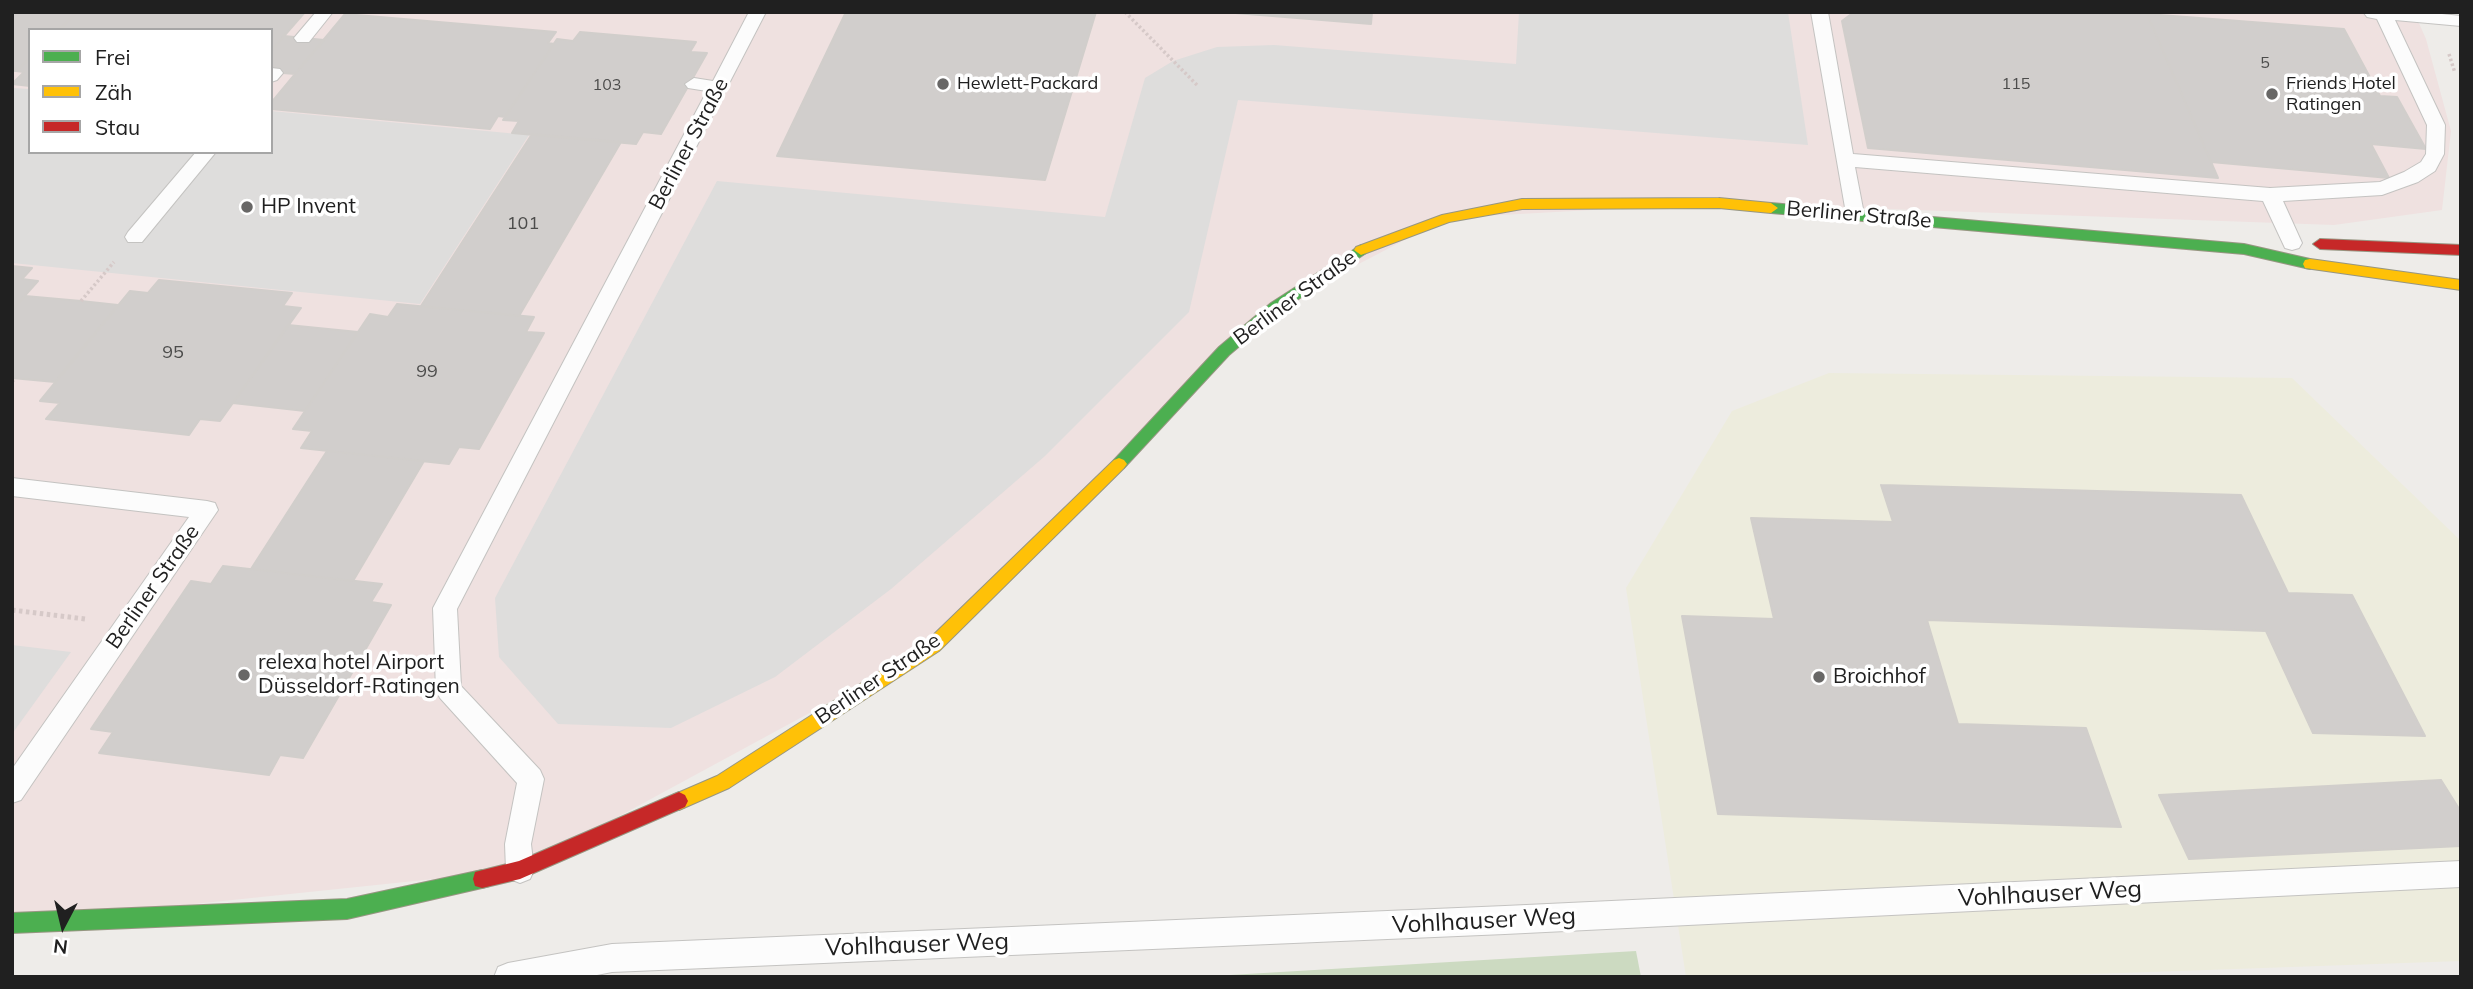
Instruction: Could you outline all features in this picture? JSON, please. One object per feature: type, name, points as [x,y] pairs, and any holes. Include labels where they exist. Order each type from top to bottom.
[{"type":"street","name":"Berliner Straße","points":[[12,923],[347,909],[520,870],[723,782],[933,646],[1085,500],[1224,351],[1276,307],[1358,251],[1447,218],[1522,204],[1719,203],[2244,249],[2302,264],[2461,285]]},
{"type":"street","points":[[2422,249],[2451,233]]},
{"type":"street","name":"Berliner Straße","points":[[2244,249],[2292,243],[2461,250]]},
{"type":"street","points":[[2390,277],[2461,301]]},
{"type":"lane","points":[[303,38],[325,12]]},
{"type":"lane","name":"Berliner Straße","points":[[520,870],[518,844],[531,779],[449,690],[444,608],[758,12]]},
{"type":"lane","points":[[1819,12],[1854,214]]},
{"type":"lane","points":[[1844,160],[2270,195],[2337,193],[2382,188],[2411,177],[2428,166],[2435,154],[2436,125],[2376,13]]},
{"type":"lane","points":[[2376,13],[2461,21]]},
{"type":"lane","points":[[694,84],[719,87]]},
{"type":"lane","points":[[135,237],[205,154]]},
{"type":"lane","points":[[2270,195],[2292,243]]},
{"type":"lane","name":"Berliner Straße","points":[[12,488],[206,510],[12,791]]},
{"type":"lane","name":"Vohlhauser Weg","points":[[508,977],[612,958],[1505,920],[2461,874]]},
{"type":"path","points":[[1125,12],[1197,85]]},
{"type":"path","points":[[81,301],[135,237]]},
{"type":"path","points":[[12,610],[127,625]]},
{"type":"shaded area","points":[[12,12],[2414,12],[2426,39],[2451,131],[2442,210],[2334,225],[1719,203],[1447,218],[1276,307],[933,646],[520,870],[12,923]]},
{"type":"shaded area","points":[[1519,12],[1788,12],[1808,145],[1238,100],[1189,312],[1045,456],[891,589],[775,677],[671,728],[558,724],[499,657],[495,598],[717,181],[1105,217],[1145,78],[1173,61],[1217,47],[1274,45],[1516,64]]},
{"type":"shaded area","name":"HP Invent","points":[[12,88],[28,89],[28,154],[273,154],[273,111],[529,135],[420,304],[12,263]]},
{"type":"shaded area","points":[[1829,373],[2292,378],[2461,541],[2461,961],[2008,977],[1686,977],[1626,588],[1732,411]]},
{"type":"shaded area","points":[[12,645],[71,652],[12,734]]},
{"type":"green space","points":[[1636,951],[1641,977],[1196,977]]},
{"type":"building","points":[[12,12],[77,12],[61,28],[28,28],[28,60],[16,71],[12,71]]},
{"type":"building","points":[[77,12],[305,12],[273,49],[273,28],[61,28]]},
{"type":"building","name":"Hewlett-Packard","points":[[846,12],[1096,12],[1045,180],[777,156]]},
{"type":"building","points":[[1223,12],[1372,12],[1371,24]]},
{"type":"building","points":[[1854,12],[2147,14],[2218,178],[1868,148],[1842,21]]},
{"type":"building","points":[[345,14],[556,32],[548,43],[554,44],[505,117],[498,116],[490,129],[273,109],[273,101]]},
{"type":"building","points":[[2147,14],[2344,29],[2380,96],[2397,97],[2426,149],[2371,144],[2389,178],[2211,162]]},
{"type":"building","points":[[580,32],[696,42],[690,52],[707,53],[661,134],[643,132],[636,144],[512,133],[519,121],[503,120],[557,39],[573,41]]},
{"type":"building","points":[[284,36],[324,40],[295,74],[273,72],[273,49]]},
{"type":"building","points":[[28,60],[28,86],[12,84],[24,72],[16,71]]},
{"type":"building","points":[[532,134],[621,142],[519,316],[421,306]]},
{"type":"building","points":[[12,266],[32,268],[22,279],[38,281],[12,310]]},
{"type":"building","points":[[159,280],[292,293],[283,306],[301,308],[220,421],[200,419],[189,435],[46,419],[60,403],[40,401],[130,291],[148,293]]},
{"type":"building","points":[[25,296],[118,305],[55,382],[12,378],[12,310]]},
{"type":"building","points":[[397,304],[534,317],[526,332],[544,333],[479,449],[459,447],[449,464],[301,448],[312,431],[293,429],[370,314],[388,317]]},
{"type":"building","points":[[288,325],[358,332],[305,411],[233,403]]},
{"type":"building","points":[[327,451],[424,461],[353,581],[251,569]]},
{"type":"building","name":"Broichhof","points":[[1881,485],[2241,495],[2288,593],[2352,595],[2425,736],[2313,733],[2266,631],[1927,620],[1958,724],[2086,728],[2121,827],[1718,814],[1682,616],[1774,619],[1751,518],[1893,522]]},
{"type":"building","points":[[223,566],[382,584],[371,602],[391,605],[303,758],[280,755],[269,775],[99,753],[113,732],[91,729],[191,581],[211,584]]},
{"type":"building","points":[[2441,780],[2461,812],[2461,846],[2189,859],[2159,795]]},
{"type":"traffic: fast","points":[[1771,208],[2244,249],[2310,264]]},
{"type":"traffic: fast","points":[[1119,464],[1224,351],[1276,307],[1361,250]]},
{"type":"traffic: fast","points":[[12,923],[347,909],[482,879]]},
{"type":"traffic: slow","points":[[1361,250],[1447,218],[1522,204],[1719,203],[1771,208]]},
{"type":"traffic: slow","points":[[2310,264],[2461,285]]},
{"type":"traffic: slow","points":[[679,801],[723,782],[933,646],[1119,464]]},
{"type":"traffic: jam","points":[[2320,244],[2461,250]]},
{"type":"traffic: jam","points":[[482,879],[520,870],[679,801]]},
{"type":"place","name":"Hewlett-Packard","points":[[943,84]]},
{"type":"place","name":"Friends Hotel Ratingen","points":[[2272,94]]},
{"type":"place","name":"HP Invent","points":[[247,207]]},
{"type":"place","name":"relexa hotel Airport Düsseldorf-Ratingen","points":[[244,675]]},
{"type":"place","name":"Broichhof","points":[[1819,677]]}]
